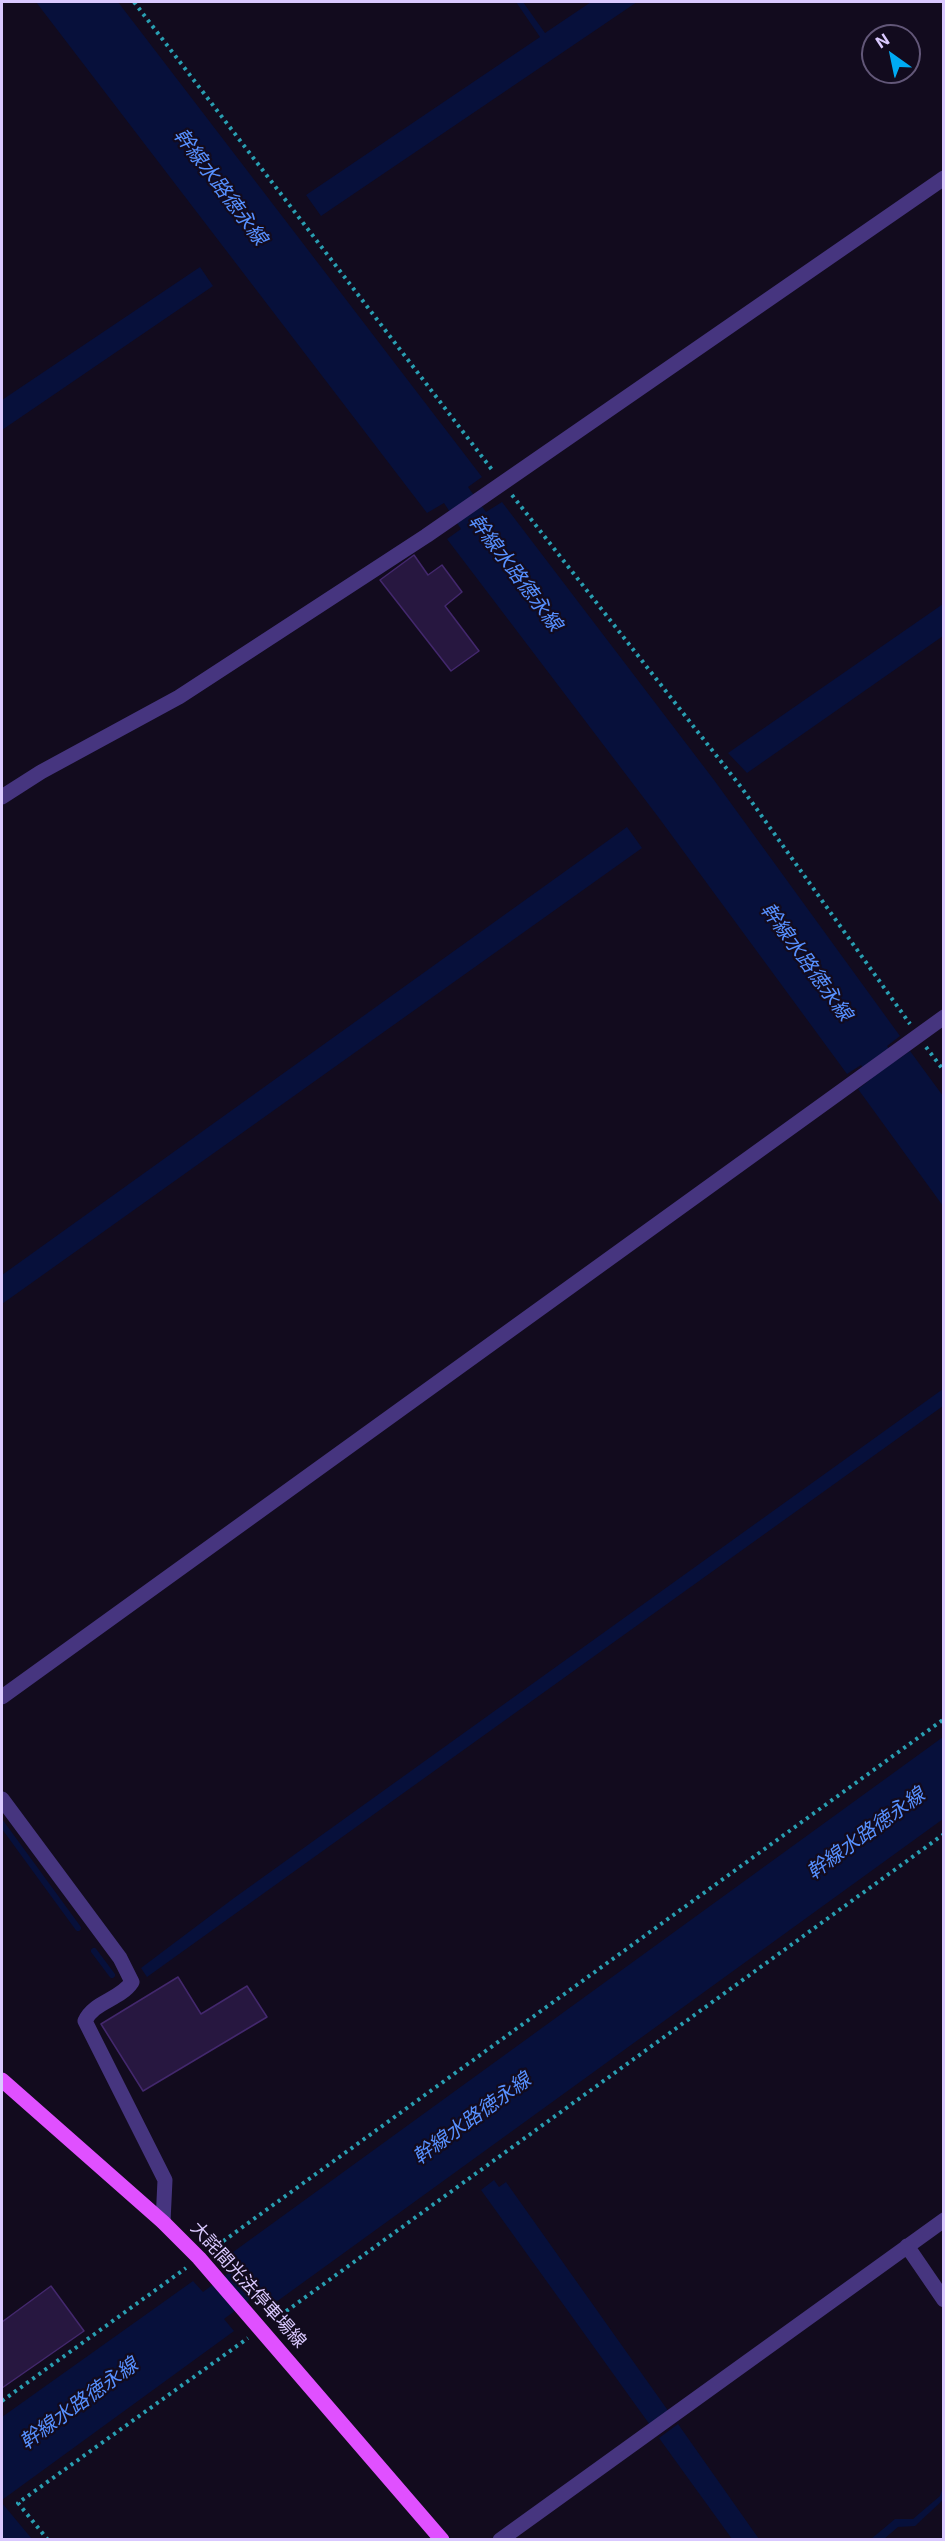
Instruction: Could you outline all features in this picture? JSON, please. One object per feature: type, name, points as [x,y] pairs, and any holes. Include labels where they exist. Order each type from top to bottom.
[{"type":"main road","name":"大詫間光法停車場線","points":[[2,2080],[163,2222],[199,2258],[262,2328],[442,2540]]},
{"type":"street","points":[[2,797],[41,772],[179,697],[447,521],[944,178]]},
{"type":"street","points":[[2,1697],[944,1017]]},
{"type":"street","points":[[2,1799],[120,1958],[132,1982],[126,1992],[88,2013],[85,2021],[165,2180],[163,2222]]},
{"type":"street","points":[[500,2540],[944,2220]]},
{"type":"street","points":[[907,2246],[944,2300]]},
{"type":"path","points":[[134,2],[502,482],[741,787],[944,1071]]},
{"type":"path","points":[[2,2401],[944,1719]]},
{"type":"path","points":[[48,2540],[18,2503],[944,1834]]},
{"type":"water","name":"幹線水路徳永線","points":[[36,2],[118,2],[482,477],[468,487],[486,512],[502,502],[714,780],[900,1036],[887,1046],[897,1060],[910,1051],[943,1096],[943,1206],[858,1089],[871,1079],[861,1065],[847,1074],[659,818],[447,539],[461,529],[444,503],[427,513]]},
{"type":"water","points":[[516,2],[523,2],[545,33],[591,2],[637,2],[321,216],[306,195],[540,37]]},
{"type":"water","points":[[200,267],[213,286],[2,430],[2,400]]},
{"type":"water","points":[[943,604],[943,636],[747,773],[728,753]]},
{"type":"water","points":[[627,827],[642,848],[2,1304],[2,1275]]},
{"type":"water","points":[[943,1389],[943,1406],[147,1977],[141,1968],[234,1898]]},
{"type":"water","name":"幹線水路徳永線","points":[[943,1737],[943,1819],[272,2305],[260,2292],[224,2319],[234,2331],[2,2500],[2,2417],[193,2281],[203,2292],[238,2266],[229,2255]]},
{"type":"water","points":[[494,2180],[499,2187],[506,2182],[669,2412],[650,2425],[481,2190]]},
{"type":"water","points":[[678,2424],[759,2539],[732,2539],[659,2438]]},
{"type":"water","points":[[943,2487],[943,2500],[915,2526],[898,2527],[884,2539],[871,2539],[895,2519],[913,2519],[940,2496]]},
{"type":"water","points":[[2,2503],[32,2539],[2,2539]]},
{"type":"building","points":[[414,555],[428,575],[442,565],[462,592],[445,606],[479,651],[451,671],[380,580]]},
{"type":"building","points":[[178,1977],[201,2014],[247,1986],[267,2017],[143,2091],[101,2024]]},
{"type":"building","points":[[51,2286],[84,2331],[2,2388],[2,2322]]},
{"type":"waterway","points":[[2,1824],[78,1928]]},
{"type":"waterway","points":[[94,1951],[112,1975]]}]
